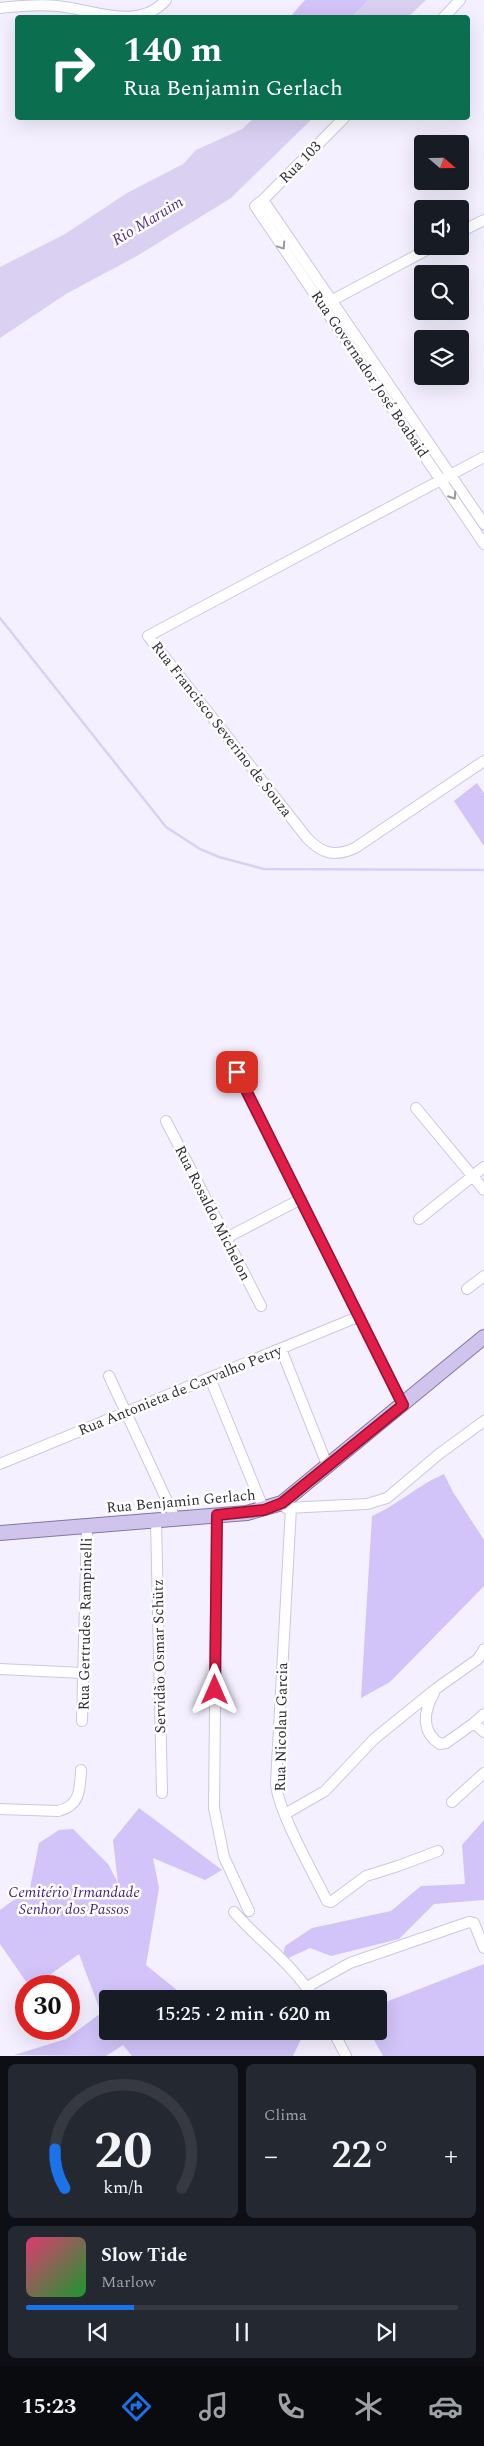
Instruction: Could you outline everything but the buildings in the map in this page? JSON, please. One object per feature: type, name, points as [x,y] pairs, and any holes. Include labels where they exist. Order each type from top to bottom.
[{"type":"main road","points":[[280,1506],[484,1337]]},
{"type":"main road","name":"Rua Benjamin Gerlach","points":[[0,1533],[217,1515],[280,1506]]},
{"type":"street","points":[[140,15],[153,12],[166,0]]},
{"type":"street","points":[[446,15],[460,0]]},
{"type":"street","points":[[0,8],[70,4],[122,15]]},
{"type":"street","name":"Rua 103","points":[[259,203],[342,120]]},
{"type":"street","name":"Rua Governador José Boabaid","points":[[259,203],[447,477],[484,524]]},
{"type":"street","points":[[469,228],[484,220]]},
{"type":"street","points":[[328,303],[417,255]]},
{"type":"street","name":"Rua Francisco Severino de Souza","points":[[484,457],[148,636],[307,838],[317,848],[331,854],[343,853],[355,848],[484,761]]},
{"type":"street","name":"Rua Governador José Boabaid","points":[[447,477],[484,544]]},
{"type":"street","points":[[237,1072],[403,1405]]},
{"type":"street","points":[[416,1108],[484,1190]]},
{"type":"street","name":"Rua Rosaldo Michelon","points":[[166,1121],[260,1306]]},
{"type":"street","points":[[419,1219],[484,1167]]},
{"type":"street","points":[[226,1238],[301,1199]]},
{"type":"street","points":[[467,1289],[484,1276]]},
{"type":"street","name":"Rua Antonieta de Carvalho Petry","points":[[0,1464],[360,1316]]},
{"type":"street","points":[[281,1349],[328,1468]]},
{"type":"street","points":[[109,1376],[175,1518]]},
{"type":"street","points":[[210,1378],[280,1506],[367,1504],[387,1498],[439,1454],[484,1421]]},
{"type":"street","name":"Rua Nicolau Garcia","points":[[280,1506],[276,1783],[285,1814],[327,1901],[331,1902],[366,1876],[438,1851]]},
{"type":"street","points":[[217,1515],[214,1808],[223,1852],[249,1911]]},
{"type":"street","name":"Servidão Osmar Schütz","points":[[156,1520],[162,1793]]},
{"type":"street","name":"Rua Gertrudes Rampinelli","points":[[82,1721],[87,1526]]},
{"type":"street","points":[[285,1814],[325,1791],[374,1739],[437,1688],[478,1659],[484,1649]]},
{"type":"street","points":[[0,1669],[82,1673]]},
{"type":"street","points":[[437,1688],[426,1708],[425,1717],[433,1739],[440,1744],[446,1743],[484,1714]]},
{"type":"street","points":[[474,1723],[484,1732]]},
{"type":"street","points":[[0,1809],[58,1811],[66,1809],[78,1798],[81,1770]]},
{"type":"street","points":[[452,1802],[484,1773]]},
{"type":"street","points":[[234,1912],[309,1990]]},
{"type":"street","points":[[307,1987],[350,1963],[469,1922],[478,1928],[484,1948]]},
{"type":"street","points":[[338,2040],[346,2056]]},
{"type":"green space","points":[[305,0],[369,0],[354,15],[292,15]]},
{"type":"green space","points":[[477,783],[484,793],[484,846],[454,801]]},
{"type":"green space","points":[[444,1474],[453,1492],[484,1540],[484,1586],[390,1682],[361,1698],[372,1516]]},
{"type":"green space","name":"Cemitério Irmandade Senhor dos Passos","points":[[139,1808],[222,1870],[205,1880],[153,1858],[159,1888],[146,1965],[177,1990],[99,1990],[99,2008],[79,1954],[49,1975],[21,1975],[0,1944],[0,1910],[30,1888],[39,1843],[59,1830],[73,1829],[108,1864],[118,1883],[113,1840]]},
{"type":"green space","points":[[484,1820],[484,1900],[434,1904],[399,1939],[331,1956],[310,1948],[282,1961],[285,1946],[312,1928],[391,1911],[421,1886],[465,1884],[462,1845]]},
{"type":"green space","points":[[484,1964],[484,2056],[383,2056],[374,2040],[387,2040],[387,2002]]},
{"type":"green space","points":[[99,2014],[99,2040],[301,2040],[293,2056],[132,2056],[123,2045],[106,2056],[14,2055],[63,2040],[80,2040],[80,2029]]},
{"type":"water","points":[[369,0],[426,0],[410,15],[354,15]]},
{"type":"water","name":"Rio Maruim","points":[[252,120],[311,120],[231,198],[137,256],[66,294],[0,338],[0,267],[65,234],[127,193],[183,164],[196,150],[242,129]]},
{"type":"waterway","points":[[0,618],[166,827],[200,849],[219,857],[264,869],[484,870]]},
{"type":"route","points":[[215,1690],[217,1515],[264,1510],[282,1503],[328,1468],[403,1405],[237,1072]]}]
